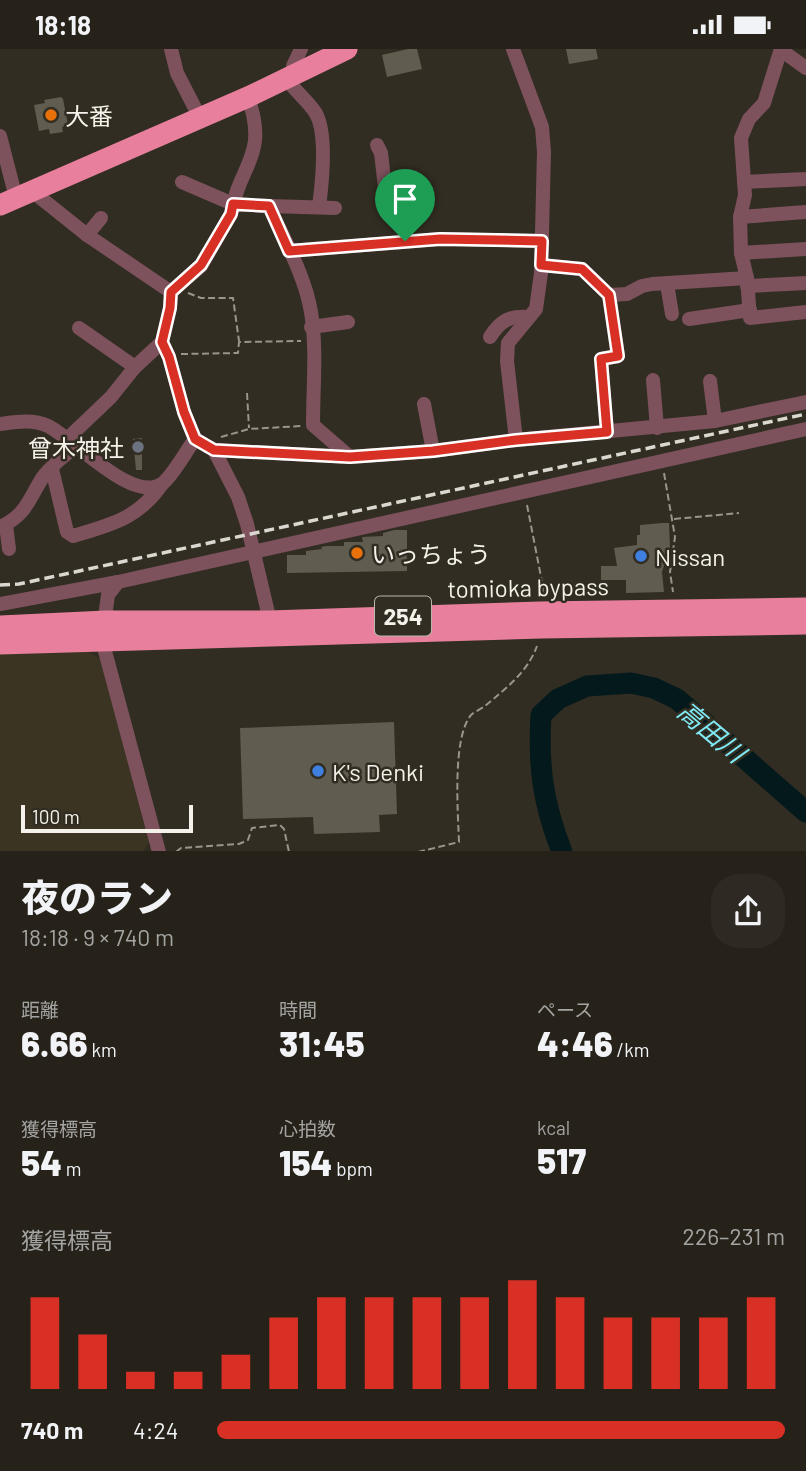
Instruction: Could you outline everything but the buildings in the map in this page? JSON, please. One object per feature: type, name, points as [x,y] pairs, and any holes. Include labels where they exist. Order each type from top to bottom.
[{"type":"highway","points":[[16,198],[248,97],[297,67],[347,49]]},
{"type":"highway","name":"tomioka bypass","points":[[0,626],[104,631],[541,620],[676,610],[806,608]]},
{"type":"highway","name":"tomioka bypass","points":[[0,644],[104,631],[270,621],[541,620],[806,624]]},
{"type":"street","points":[[171,49],[177,73],[201,118]]},
{"type":"street","points":[[319,207],[319,120],[297,67],[327,49]]},
{"type":"street","points":[[513,49],[542,127],[544,152],[541,265],[536,309],[508,343],[507,361],[516,440]]},
{"type":"street","points":[[806,68],[781,49],[764,103],[749,119],[741,138],[746,195],[740,217],[741,253],[750,318],[806,312]]},
{"type":"street","points":[[9,549],[3,526],[28,504],[45,473],[135,367],[162,342],[175,289],[201,265],[231,214],[251,162],[257,137],[248,97]]},
{"type":"street","points":[[0,136],[16,198],[87,235],[175,289]]},
{"type":"street","points":[[377,145],[381,153],[386,196],[401,196],[405,202],[405,241]]},
{"type":"street","points":[[744,182],[806,179]]},
{"type":"street","points":[[182,182],[233,204],[335,208]]},
{"type":"street","points":[[269,206],[307,295],[312,314],[313,425],[350,457]]},
{"type":"street","points":[[740,217],[806,212]]},
{"type":"street","points":[[87,235],[101,218]]},
{"type":"street","points":[[289,251],[440,239],[542,241]]},
{"type":"street","points":[[741,253],[806,249]]},
{"type":"street","points":[[541,265],[582,269],[609,295],[618,356],[601,359],[607,432]]},
{"type":"street","points":[[609,295],[627,294],[642,286],[667,284],[806,283]]},
{"type":"street","points":[[667,284],[672,314]]},
{"type":"street","points":[[689,319],[750,310]]},
{"type":"street","points":[[490,337],[499,323],[519,316],[529,317]]},
{"type":"street","points":[[312,334],[348,322]]},
{"type":"street","points":[[79,328],[135,367]]},
{"type":"street","points":[[162,342],[169,357],[184,412],[238,497],[270,621]]},
{"type":"street","points":[[653,380],[657,428]]},
{"type":"street","points":[[710,381],[715,421]]},
{"type":"street","points":[[52,468],[67,532],[73,536],[118,523],[155,494],[162,484],[205,445],[350,457],[657,428],[715,421],[806,402]]},
{"type":"street","points":[[424,404],[433,451]]},
{"type":"street","points":[[0,425],[30,421],[48,426],[125,480],[151,487],[162,484]]},
{"type":"street","points":[[0,604],[118,582],[253,549],[806,429]]},
{"type":"street","points":[[118,582],[108,595],[104,631],[159,851]]},
{"type":"path","points":[[169,357],[181,354],[238,353],[239,342],[233,298],[201,298],[175,289]]},
{"type":"path","points":[[239,342],[312,334]]},
{"type":"path","points":[[247,393],[250,429]]},
{"type":"path","points":[[205,445],[211,439],[250,429],[313,425]]},
{"type":"path","points":[[662,461],[675,537],[670,572],[676,610]]},
{"type":"path","points":[[422,851],[459,842],[457,784],[462,738],[471,715],[514,682],[531,661],[541,620],[543,587],[525,492]]},
{"type":"path","points":[[673,519],[740,513]]},
{"type":"path","points":[[177,851],[181,848],[239,843],[248,840],[252,828],[280,825],[284,829],[289,851]]},
{"type":"shaded area","points":[[85,650],[100,659],[149,842],[143,851],[0,851],[0,651]]},
{"type":"waterway","name":"高田川","points":[[562,851],[543,785],[541,715],[558,699],[587,686],[631,683],[654,688],[677,699],[806,812]]},
{"type":"railway","points":[[0,585],[19,584],[806,414]]},
{"type":"place","name":"大番","points":[[51,115]]},
{"type":"place","name":"曾木神社","points":[[138,447]]},
{"type":"place","name":"いっちょう","points":[[357,553]]},
{"type":"place","name":"Nissan","points":[[641,556]]},
{"type":"place","name":"K's Denki","points":[[318,771]]},
{"type":"route","points":[[233,204],[269,206],[289,251],[405,241],[542,241],[541,265],[582,269],[609,295],[618,356],[601,359],[607,432],[350,457],[214,450],[195,439],[162,342],[171,292],[201,265],[231,214],[233,204]]}]
